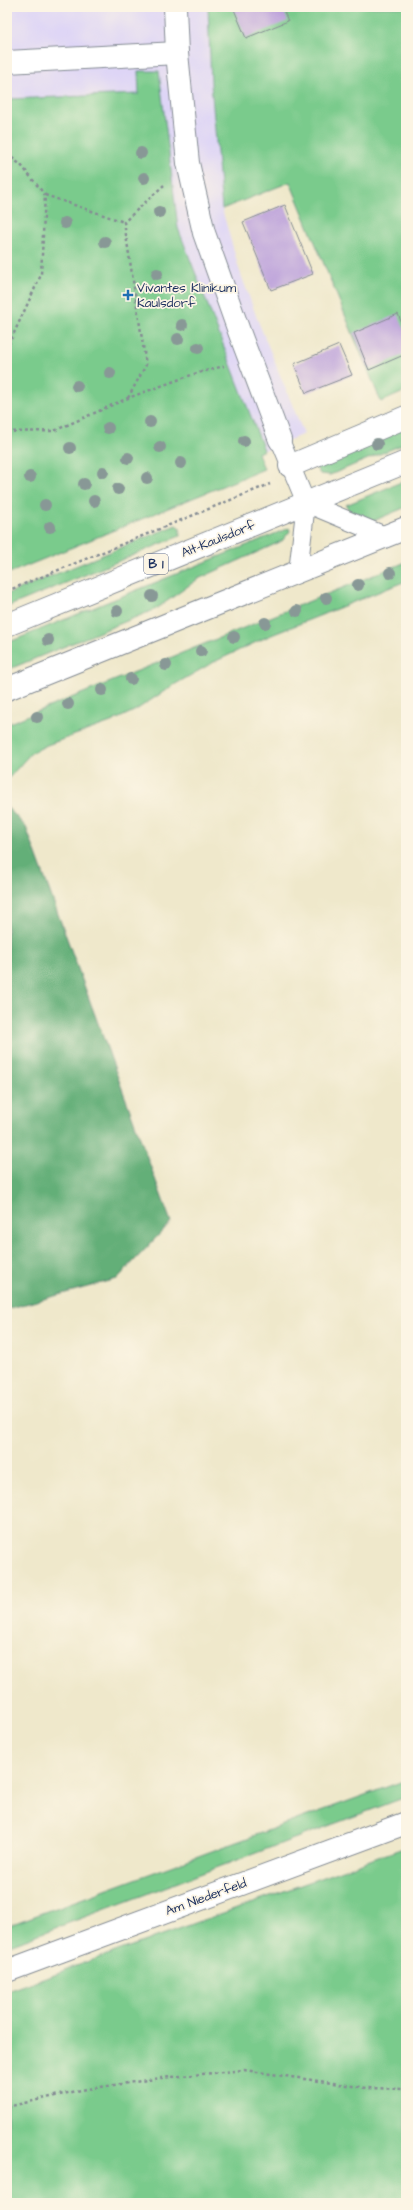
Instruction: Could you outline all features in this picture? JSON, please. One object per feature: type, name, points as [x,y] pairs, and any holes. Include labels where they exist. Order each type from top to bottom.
[{"type":"street","points":[[175,7],[177,53],[188,163],[204,233],[280,440]]},
{"type":"street","points":[[7,62],[177,53]]},
{"type":"street","points":[[290,466],[406,417]]},
{"type":"street","name":"Alt-Kaulsdorf","points":[[7,625],[406,462]]},
{"type":"street","points":[[7,688],[406,528]]},
{"type":"street","name":"Am Niederfeld","points":[[7,1971],[406,1823]]},
{"type":"lane","points":[[280,440],[306,503],[298,572]]},
{"type":"lane","points":[[306,503],[385,536]]},
{"type":"path","points":[[7,154],[21,165],[45,195],[124,222]]},
{"type":"path","points":[[124,222],[188,163]]},
{"type":"path","points":[[7,348],[41,275],[45,195]]},
{"type":"path","points":[[124,222],[146,365],[128,398]]},
{"type":"path","points":[[7,432],[54,431],[128,398],[194,374],[250,359]]},
{"type":"path","points":[[7,591],[279,480],[290,466]]},
{"type":"path","points":[[7,2107],[81,2090],[161,2078],[244,2070],[366,2088],[406,2089]]},
{"type":"shaded area","name":"Vivantes Klinikum Kaulsdorf","points":[[7,7],[208,7],[211,84],[222,209],[239,269],[258,321],[304,434],[7,556]]},
{"type":"green space","points":[[208,7],[406,7],[406,391],[381,402],[290,182],[222,209],[211,84]]},
{"type":"green space","name":"Vivantes Klinikum Kaulsdorf","points":[[138,71],[159,71],[178,228],[264,450],[258,453],[264,469],[7,574],[7,99],[139,94]]},
{"type":"green space","points":[[406,422],[406,443],[330,475],[320,474],[316,467]]},
{"type":"green space","points":[[406,480],[406,507],[371,522],[349,511],[346,505]]},
{"type":"green space","points":[[176,525],[180,528],[180,536],[7,607],[7,594]]},
{"type":"green space","points":[[289,528],[290,531],[282,541],[198,579],[156,609],[7,670],[7,643]]},
{"type":"green space","points":[[406,562],[406,581],[269,636],[212,663],[172,686],[136,710],[111,722],[47,745],[31,753],[7,780],[7,724]]},
{"type":"green space","points":[[7,807],[26,827],[171,1222],[117,1279],[7,1309]]},
{"type":"green space","points":[[406,1780],[406,1797],[7,1946],[7,1926]]},
{"type":"green space","points":[[406,1847],[406,2203],[7,2203],[7,1991]]},
{"type":"building","points":[[233,7],[282,7],[288,21],[246,38]]},
{"type":"building","points":[[285,205],[313,274],[271,290],[243,222]]},
{"type":"building","points":[[398,314],[406,333],[406,354],[369,370],[354,333]]},
{"type":"building","points":[[339,345],[352,375],[306,393],[294,364]]},
{"type":"place","name":"Vivantes Klinikum Kaulsdorf","points":[[128,295]]}]
